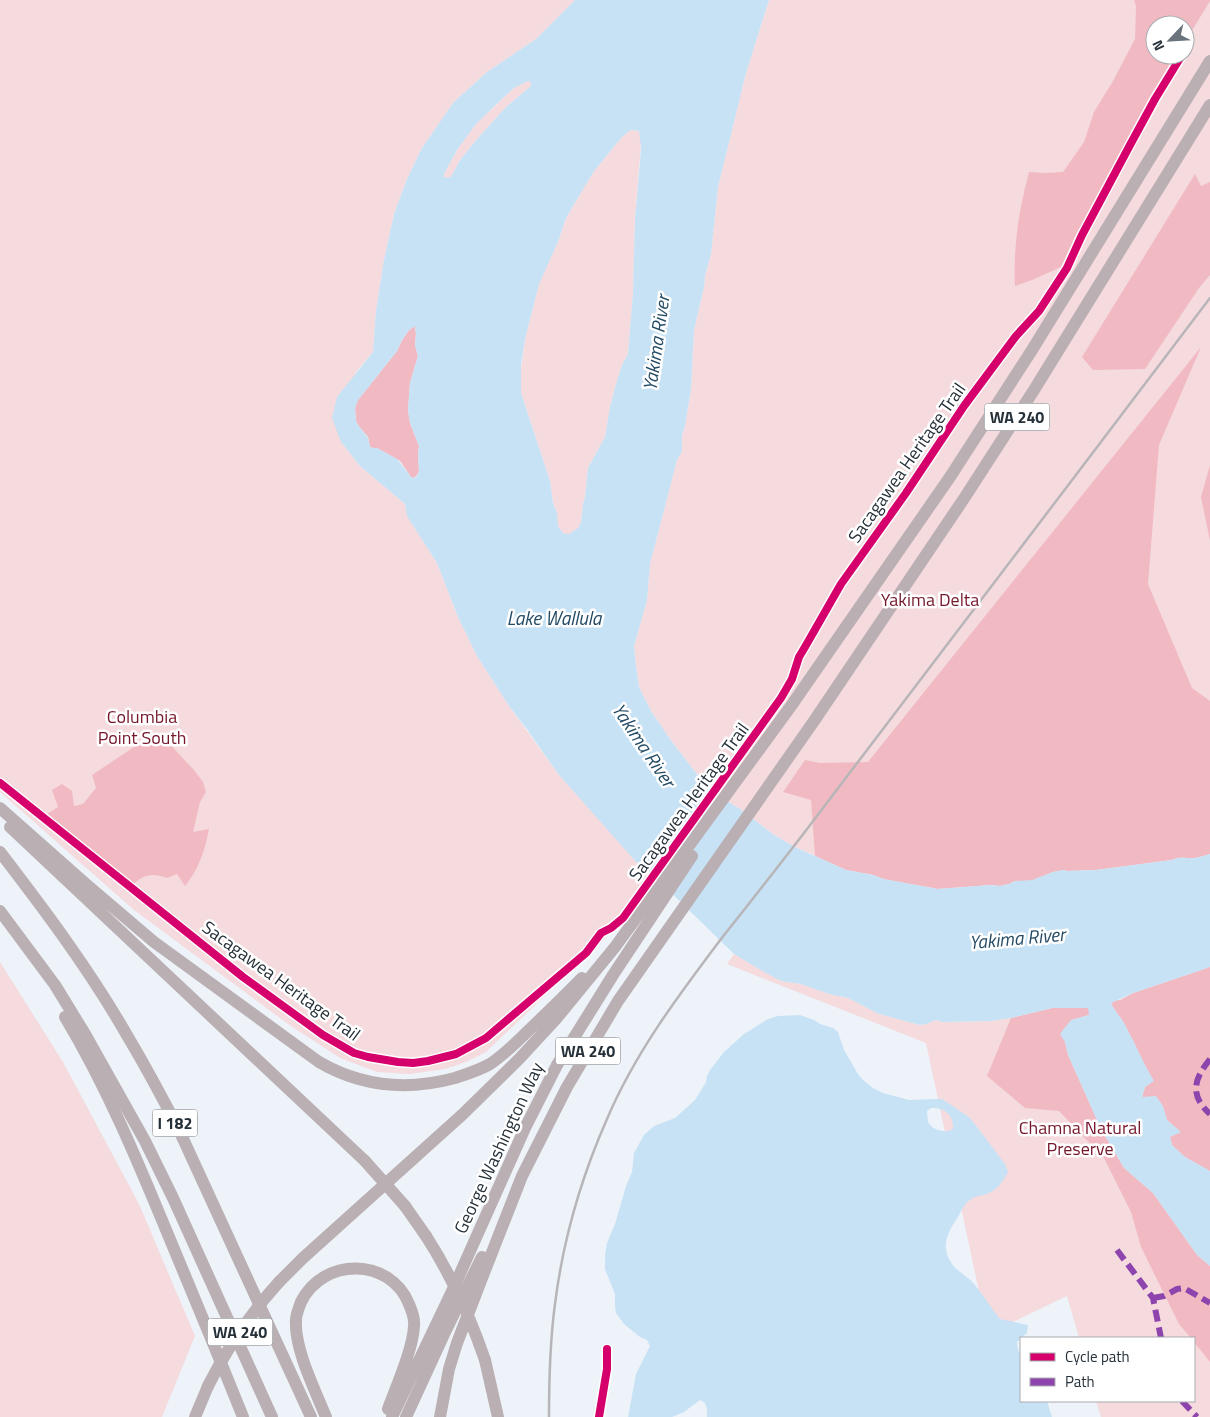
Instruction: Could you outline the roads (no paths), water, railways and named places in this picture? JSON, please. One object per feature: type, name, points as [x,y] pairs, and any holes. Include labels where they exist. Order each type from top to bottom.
[{"type":"highway","name":"George Washington Way","points":[[392,1417],[454,1287],[525,1128],[557,1066],[644,917],[992,414],[1210,61]]},
{"type":"highway","name":"WA 240","points":[[440,1417],[449,1369],[457,1343],[522,1176],[566,1087],[618,1001],[814,721],[965,497],[1034,390],[1210,105]]},
{"type":"highway","points":[[0,808],[86,885],[154,942],[319,1062],[344,1075],[370,1082],[397,1086],[427,1085],[465,1075],[490,1064],[511,1048],[628,929]]},
{"type":"highway","points":[[0,818],[365,1161],[405,1206],[444,1265],[464,1304],[485,1360],[498,1417]]},
{"type":"highway","name":"I 182","points":[[0,852],[62,934],[97,986],[158,1090],[179,1130],[311,1417]]},
{"type":"highway","name":"I 182","points":[[0,911],[54,985],[86,1034],[145,1140],[272,1417]]},
{"type":"highway","name":"WA 240","points":[[195,1417],[208,1386],[236,1337],[279,1282],[463,1114],[520,1058],[570,1003],[628,929],[644,917]]},
{"type":"highway","points":[[10,925],[71,1027],[108,1097],[153,1198],[243,1417]]},
{"type":"highway","name":"George Washington Way","points":[[406,1417],[446,1330],[522,1176]]},
{"type":"highway","points":[[326,1417],[299,1348],[296,1336],[296,1318],[299,1308],[310,1288],[326,1275],[350,1268],[372,1271],[392,1282],[403,1294],[412,1312],[414,1325],[412,1340],[385,1417]]},
{"type":"street","points":[[599,1417],[607,1369],[607,1349]]},
{"type":"water","name":"Lake Wallula","points":[[575,0],[769,0],[746,73],[718,187],[711,254],[694,330],[691,389],[682,435],[682,451],[677,460],[650,564],[647,600],[634,646],[639,687],[651,711],[672,742],[710,791],[740,809],[774,835],[795,847],[846,870],[938,889],[1000,886],[1015,881],[1032,880],[1063,870],[1096,870],[1179,858],[1194,858],[1210,854],[1210,967],[1133,993],[1111,1003],[1154,1081],[1145,1087],[1142,1097],[1156,1096],[1163,1106],[1167,1120],[1181,1132],[1170,1137],[1172,1145],[1185,1157],[1210,1171],[1210,1266],[1197,1255],[1153,1193],[1124,1168],[1101,1129],[1060,1034],[1071,1020],[1089,1015],[1088,1008],[1052,1008],[991,1021],[943,1022],[935,1020],[920,1025],[879,1014],[848,998],[829,994],[801,984],[781,981],[734,954],[655,877],[637,863],[559,775],[509,706],[477,656],[458,617],[437,563],[407,516],[405,504],[360,466],[341,442],[332,418],[337,397],[373,352],[376,311],[394,214],[407,179],[422,148],[453,103],[487,72],[536,39]],"holes":[[[528,81],[531,82],[531,86],[506,107],[478,138],[460,160],[451,177],[444,178],[444,174],[457,150],[476,124],[514,88]],[[629,131],[639,131],[641,147],[628,354],[616,384],[605,437],[588,468],[581,522],[578,528],[569,534],[565,534],[558,526],[550,481],[521,393],[521,366],[525,339],[539,284],[558,242],[566,218],[594,171]],[[415,326],[415,345],[418,356],[410,383],[408,410],[410,423],[419,446],[419,471],[414,478],[411,477],[397,459],[377,448],[370,447],[368,438],[356,421],[355,408],[358,400],[397,351],[409,330]]]},
{"type":"water","points":[[800,1015],[833,1028],[838,1032],[844,1050],[858,1074],[873,1088],[883,1093],[909,1100],[942,1099],[969,1117],[1005,1164],[1008,1172],[999,1186],[989,1193],[973,1198],[965,1205],[949,1233],[946,1251],[952,1264],[973,1282],[1000,1319],[1028,1325],[1027,1333],[1020,1337],[1017,1342],[1020,1353],[1020,1402],[1047,1402],[1052,1417],[707,1417],[705,1403],[700,1400],[684,1412],[672,1417],[628,1417],[636,1374],[650,1346],[647,1340],[640,1337],[624,1324],[616,1313],[615,1294],[605,1269],[605,1256],[607,1243],[632,1172],[634,1153],[644,1135],[654,1126],[675,1118],[695,1100],[706,1082],[710,1070],[724,1052],[744,1034],[768,1019],[778,1016]],"holes":[[[931,1108],[940,1109],[950,1116],[953,1129],[942,1131],[931,1126],[928,1122],[927,1111]]]},
{"type":"railway","points":[[549,1417],[553,1318],[558,1280],[568,1233],[581,1187],[607,1119],[644,1048],[673,1004],[721,939],[811,824],[1210,298]]},
{"type":"water label","name":"Yakima River","points":[[656,343]]},
{"type":"water label","name":"Yakima River","points":[[644,745]]},
{"type":"water label","name":"Yakima River","points":[[1017,938]]},
{"type":"park label","name":"Yakima Delta","points":[[930,600]]},
{"type":"park label","name":"Columbia Point South","points":[[142,728]]},
{"type":"park label","name":"Chamna Natural Preserve","points":[[1080,1138]]}]
